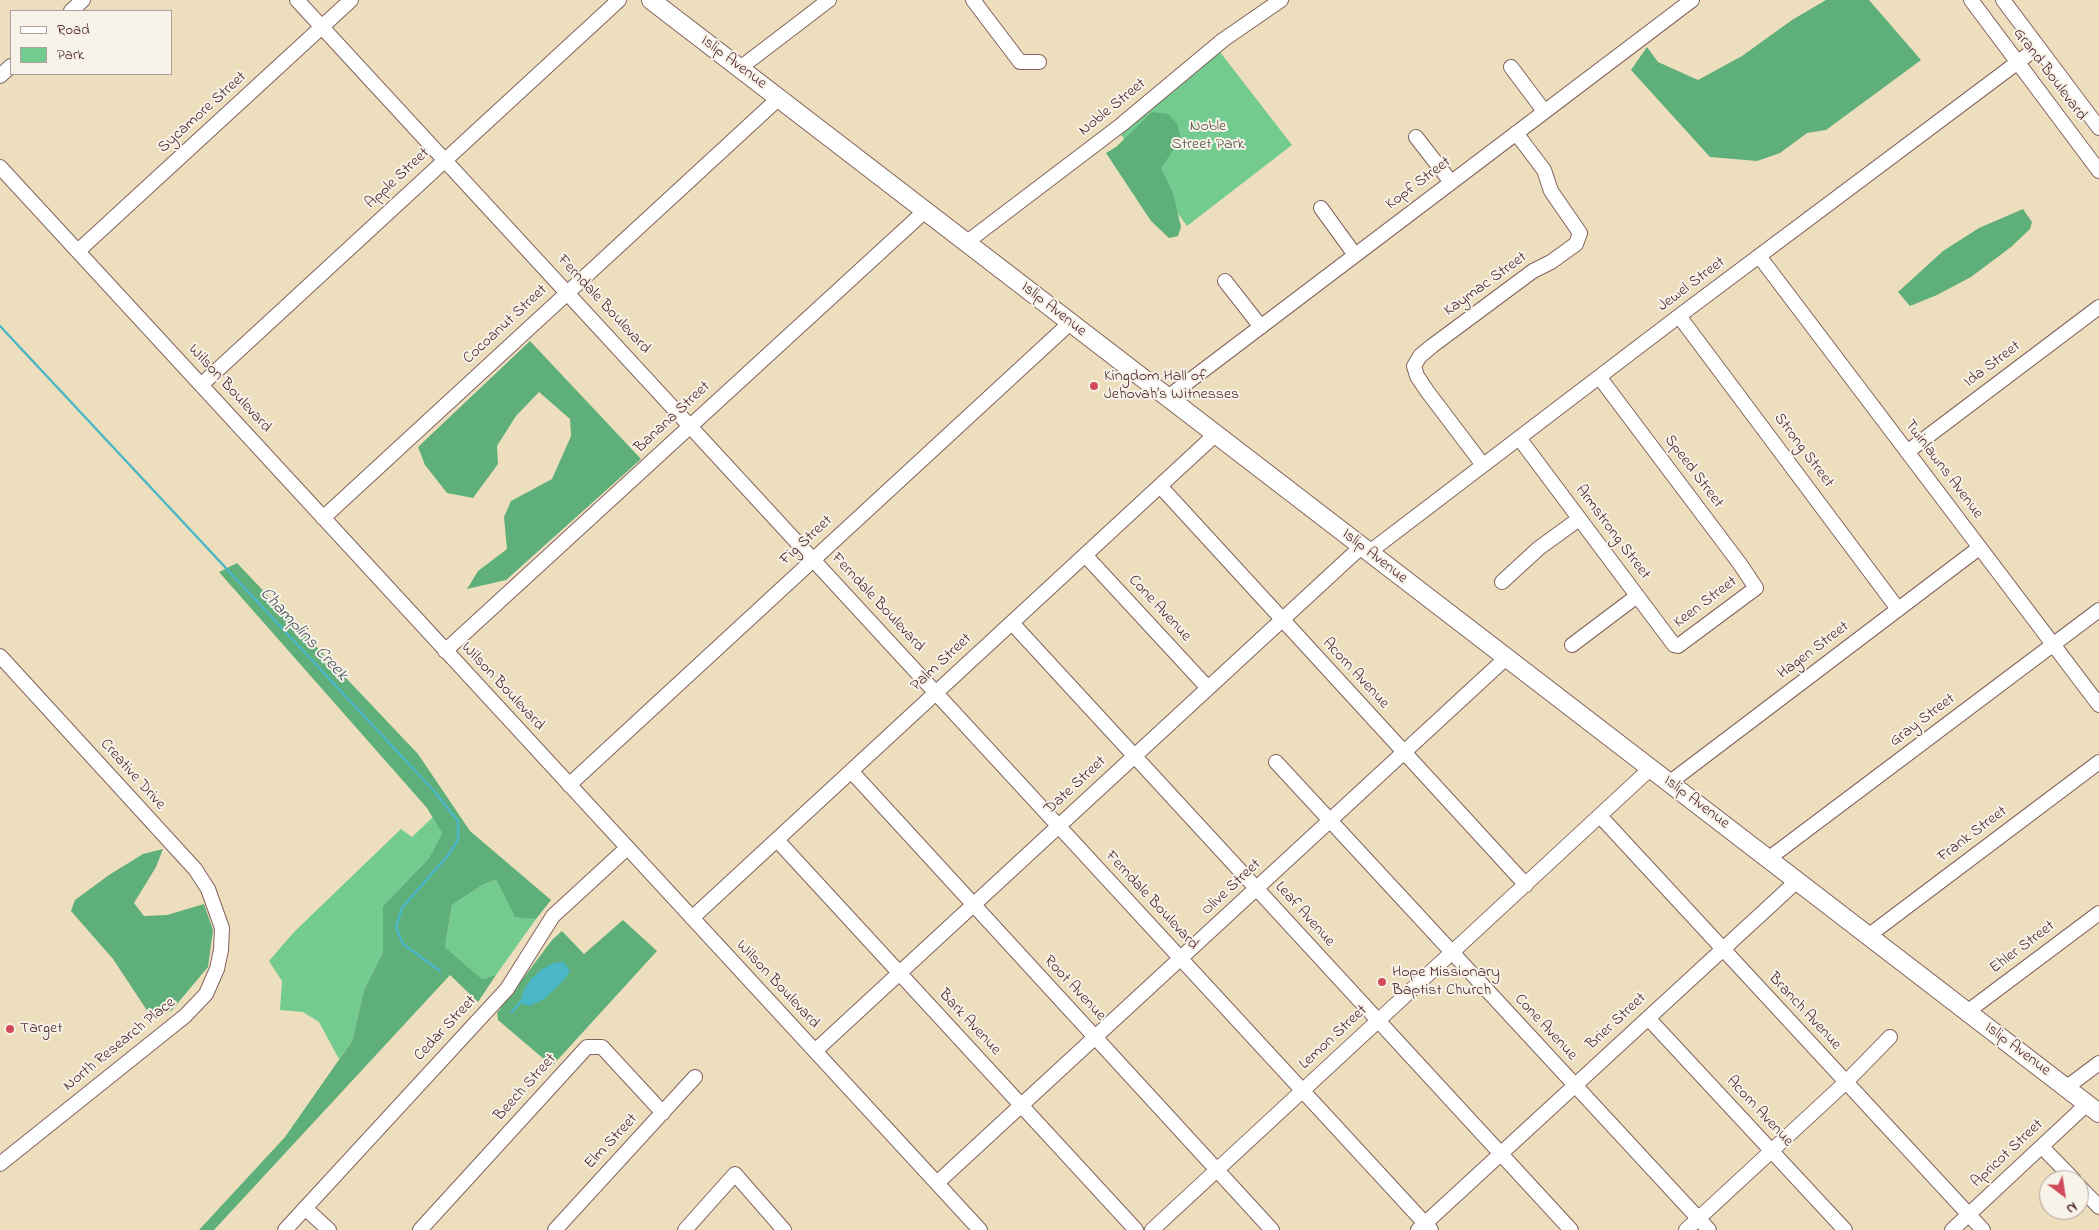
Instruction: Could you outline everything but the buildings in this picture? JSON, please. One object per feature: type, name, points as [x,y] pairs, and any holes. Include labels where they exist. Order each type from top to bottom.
[{"type":"main road","name":"Islip Avenue","points":[[651,0],[1365,550],[2067,1087],[2093,1109]]},
{"type":"street","points":[[72,10],[83,0]]},
{"type":"street","name":"Ferndale Boulevard","points":[[298,0],[1058,827],[1181,958],[1424,1228]]},
{"type":"street","name":"Sycamore Street","points":[[78,251],[351,0]]},
{"type":"street","name":"Apple Street","points":[[201,385],[619,0]]},
{"type":"street","points":[[740,68],[829,0]]},
{"type":"street","points":[[973,0],[1020,62],[1039,62]]},
{"type":"street","name":"Noble Street","points":[[967,242],[1122,125],[1223,40],[1280,0]]},
{"type":"street","name":"Kopf Street","points":[[1168,397],[1692,0]]},
{"type":"street","name":"Grand Boulevard","points":[[1970,0],[2099,171]]},
{"type":"street","name":"Grand Boulevard","points":[[2002,0],[2099,128]]},
{"type":"street","name":"Jewel Street","points":[[1365,550],[1600,378],[1679,316],[2038,47]]},
{"type":"street","points":[[0,76],[10,67]]},
{"type":"street","points":[[1511,67],[1544,111]]},
{"type":"street","name":"Cocoanut Street","points":[[323,518],[779,98]]},
{"type":"street","name":"Kaymac Street","points":[[1483,465],[1427,391],[1417,376],[1414,366],[1420,356],[1432,346],[1526,276],[1576,244],[1580,233],[1551,191],[1544,170],[1516,133]]},
{"type":"street","points":[[1416,137],[1451,182]]},
{"type":"street","name":"Wilson Boulevard","points":[[0,167],[980,1230]]},
{"type":"street","points":[[1321,208],[1355,255]]},
{"type":"street","name":"Banana Street","points":[[445,651],[925,211]]},
{"type":"street","name":"Twinlawns Avenue","points":[[1759,256],[2099,705]]},
{"type":"street","points":[[1225,281],[1261,326]]},
{"type":"street","name":"Ida Street","points":[[1907,452],[2099,307]]},
{"type":"street","name":"Strong Street","points":[[1679,316],[1898,609]]},
{"type":"street","name":"Fig Street","points":[[568,785],[1070,323]]},
{"type":"street","name":"Speed Street","points":[[1600,378],[1756,588]]},
{"type":"street","name":"Palm Street","points":[[692,918],[1216,434]]},
{"type":"street","name":"Armstrong Street","points":[[1519,438],[1637,596],[1674,644],[1678,646]]},
{"type":"street","name":"Acorn Avenue","points":[[1160,486],[1526,885]]},
{"type":"street","points":[[1502,582],[1539,548],[1579,519]]},
{"type":"street","name":"Hagen Street","points":[[1669,783],[1979,548]]},
{"type":"street","name":"Date Street","points":[[815,1052],[1282,620],[1365,550]]},
{"type":"street","name":"Cone Avenue","points":[[1085,555],[1208,688]]},
{"type":"street","name":"Keen Street","points":[[1678,646],[1756,588]]},
{"type":"street","points":[[1572,645],[1637,596]]},
{"type":"street","name":"Gray Street","points":[[1768,859],[2099,610]]},
{"type":"street","name":"Leaf Avenue","points":[[1012,623],[1571,1230]]},
{"type":"street","name":"Creative Drive","points":[[0,656],[195,869],[208,889],[222,928]]},
{"type":"street","name":"Olive Street","points":[[937,1183],[1506,658]]},
{"type":"street","name":"Cone Avenue","points":[[1276,762],[1708,1230]]},
{"type":"street","name":"Frank Street","points":[[1868,936],[2099,762]]},
{"type":"street","name":"Lemon Street","points":[[1152,1230],[1650,768]]},
{"type":"street","name":"Root Avenue","points":[[851,771],[1272,1230]]},
{"type":"street","name":"Branch Avenue","points":[[1600,816],[1983,1230]]},
{"type":"street","name":"Bark Avenue","points":[[777,840],[1136,1230]]},
{"type":"street","name":"Cedar Street","points":[[285,1230],[507,989],[553,916],[627,848]]},
{"type":"street","name":"Brier Street","points":[[1424,1228],[1500,1154],[1797,881]]},
{"type":"street","name":"Ehler Street","points":[[1967,1012],[2099,912]]},
{"type":"street","name":"North Research Place","points":[[0,1164],[185,1016],[206,994],[217,969],[221,950],[222,928]]},
{"type":"street","name":"Acorn Avenue","points":[[1648,1018],[1845,1230]]},
{"type":"street","points":[[1686,1230],[1846,1082],[1890,1037]]},
{"type":"street","name":"Beech Street","points":[[420,1230],[587,1047],[602,1047],[663,1113]]},
{"type":"street","points":[[2067,1087],[2099,1063]]},
{"type":"street","name":"Elm Street","points":[[555,1230],[695,1077]]},
{"type":"street","name":"Apricot Street","points":[[1952,1230],[2042,1147],[2093,1109]]},
{"type":"street","points":[[2042,1147],[2064,1170]]},
{"type":"street","points":[[685,1230],[735,1174],[784,1230]]},
{"type":"street","points":[[2089,1196],[2099,1207]]},
{"type":"street","points":[[305,1208],[330,1230]]},
{"type":"green space","points":[[1826,0],[1869,0],[1921,60],[1826,130],[1807,133],[1780,153],[1757,161],[1710,157],[1631,70],[1647,47],[1658,62],[1698,80],[1742,56],[1792,20]]},
{"type":"green space","name":"Noble Street Park","points":[[1220,52],[1292,145],[1187,226],[1119,132]]},
{"type":"green space","points":[[1152,112],[1168,114],[1177,123],[1181,139],[1161,168],[1173,193],[1181,227],[1178,236],[1169,238],[1151,221],[1106,153],[1116,147]]},
{"type":"green space","points":[[2023,209],[2032,222],[2030,229],[2011,247],[1971,277],[1937,295],[1910,306],[1898,292],[1943,251],[1979,228]]},
{"type":"green space","points":[[530,341],[641,459],[506,580],[467,589],[478,571],[507,549],[504,517],[511,501],[552,479],[571,436],[570,419],[539,392],[516,416],[497,446],[498,464],[473,498],[447,493],[425,465],[418,447]]},
{"type":"green space","points":[[237,563],[418,754],[470,831],[551,900],[536,919],[515,917],[496,880],[484,884],[452,905],[445,947],[482,979],[496,975],[478,1002],[450,975],[214,1230],[199,1230],[285,1137],[352,1041],[364,990],[383,952],[383,906],[429,858],[442,833],[427,808],[219,572]]},
{"type":"green space","points":[[433,817],[442,833],[429,858],[383,906],[383,952],[364,990],[352,1041],[339,1059],[319,1022],[303,1012],[280,1010],[282,981],[269,961],[294,932],[401,829],[412,837]]},
{"type":"green space","points":[[163,849],[156,867],[134,903],[144,916],[167,915],[204,904],[213,930],[208,967],[171,1011],[152,1018],[113,959],[71,911],[75,900],[109,875],[143,854]]},
{"type":"green space","points":[[496,880],[515,916],[536,919],[496,975],[482,979],[445,947],[452,905],[484,884]]},
{"type":"green space","points":[[623,920],[657,951],[552,1066],[498,1020],[497,1013],[552,940],[562,931],[584,954]]},
{"type":"water","points":[[564,962],[570,971],[563,981],[543,1000],[529,1006],[520,1003],[524,990],[531,979],[542,969],[554,963]]},
{"type":"waterway","name":"Champlins Creek","points":[[0,326],[435,792],[458,821],[458,840],[449,854],[402,908],[396,927],[403,944],[440,971]]},
{"type":"waterway","points":[[512,1012],[521,1001]]},
{"type":"place","name":"Kingdom Hall of Jehovah’s Witnesses","points":[[1094,386]]},
{"type":"place","name":"Hope Missionary Baptist Church","points":[[1382,982]]},
{"type":"place","name":"Target","points":[[10,1029]]}]
